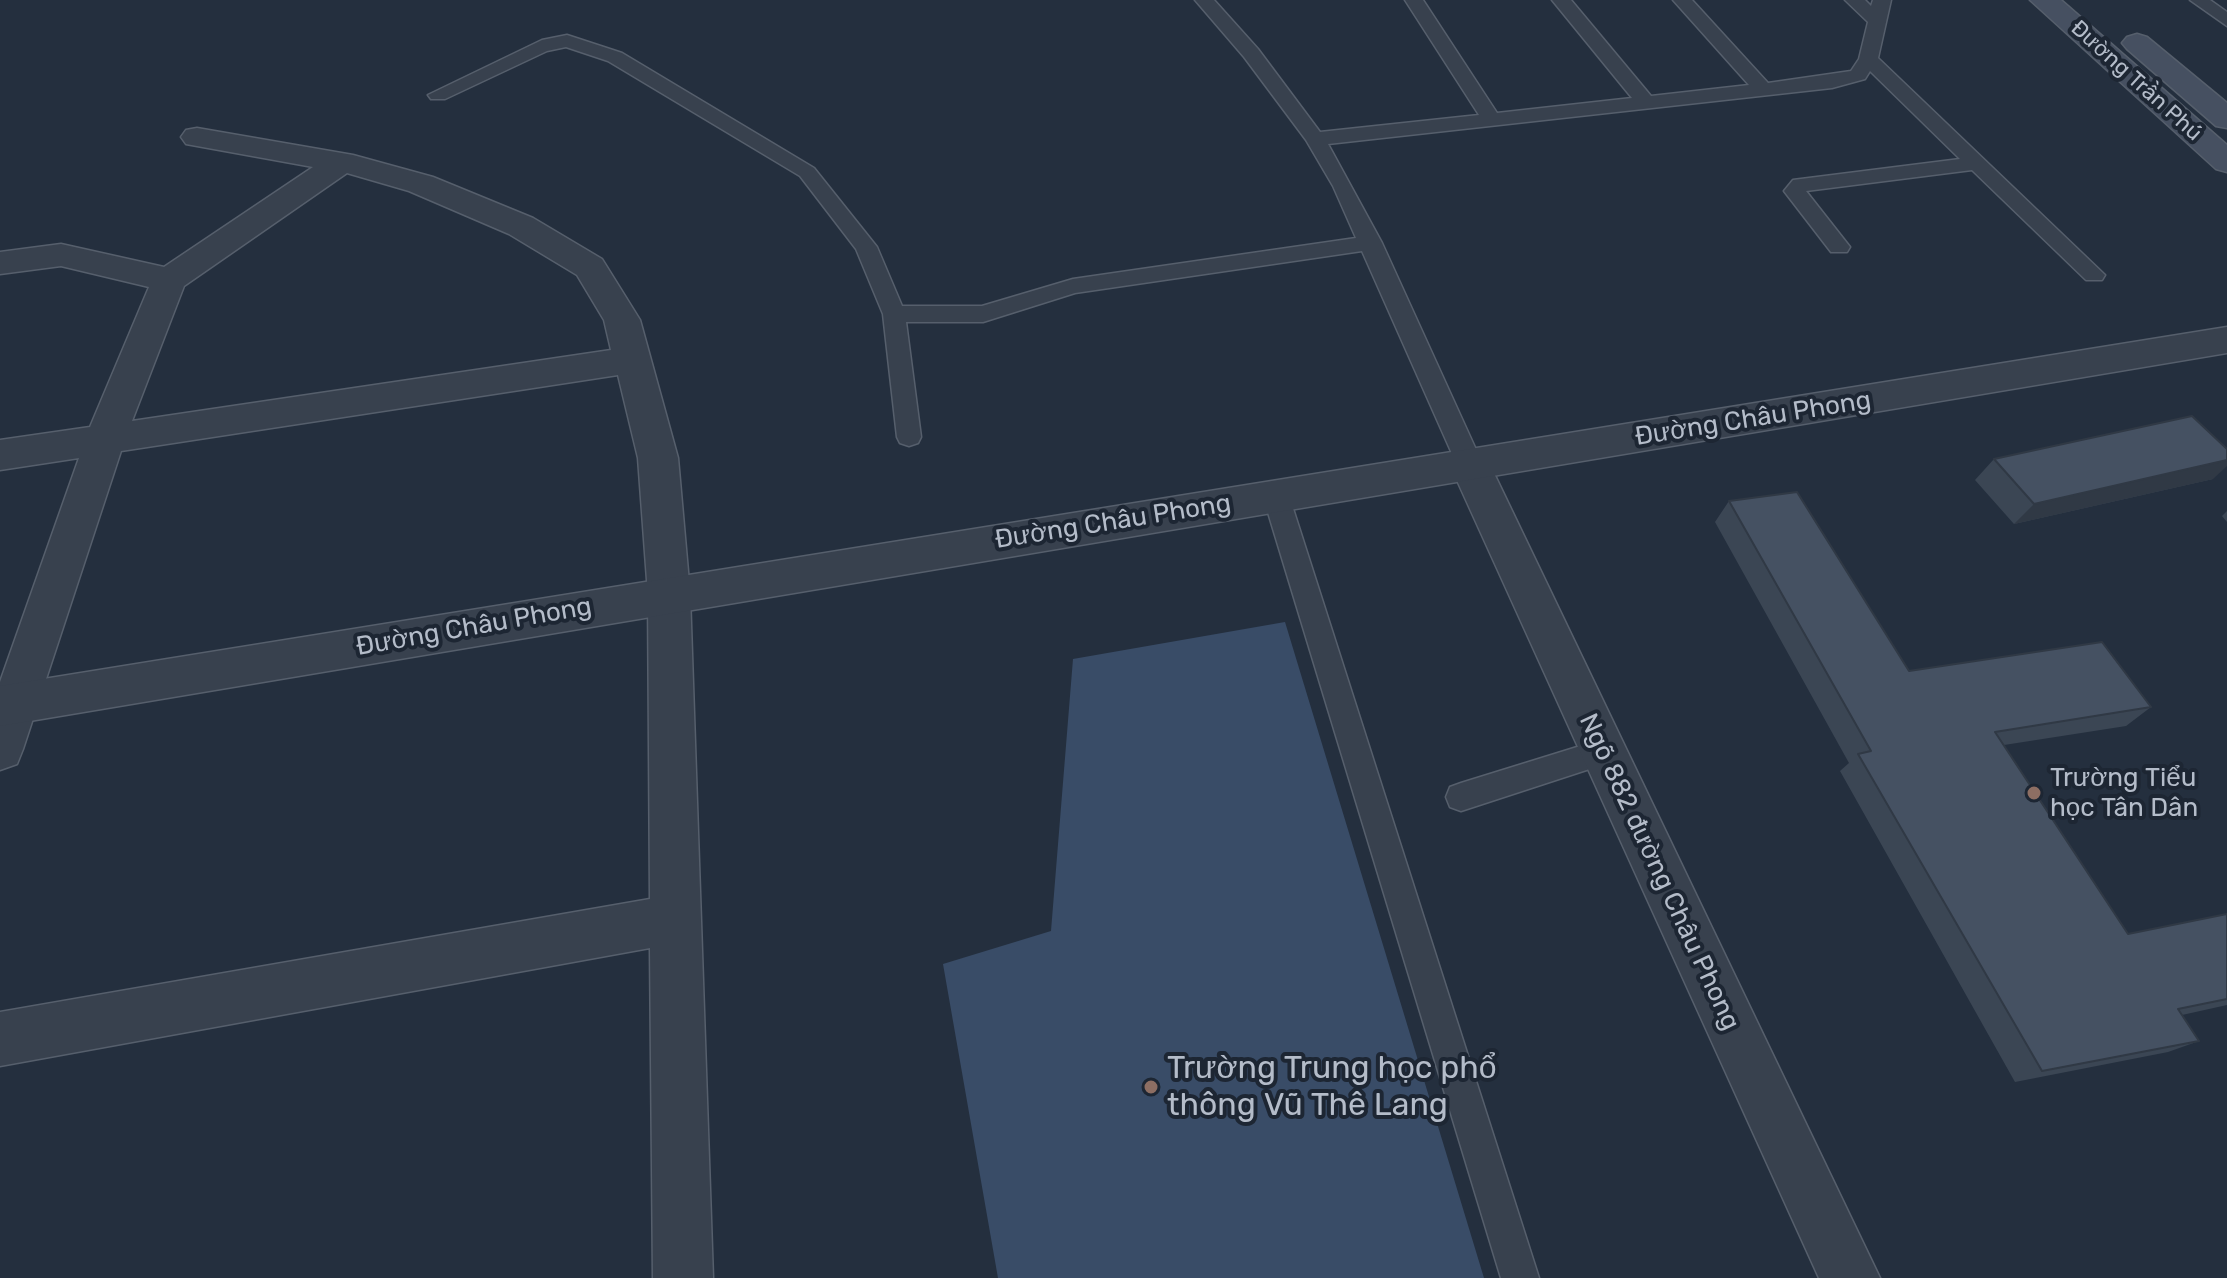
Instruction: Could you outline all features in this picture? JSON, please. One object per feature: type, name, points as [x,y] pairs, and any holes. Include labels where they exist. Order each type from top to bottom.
[{"type":"main road","name":"Đường Trần Phú","points":[[2044,0],[2227,162]]},
{"type":"main road","name":"Đường Trần Phú","points":[[2086,0],[2224,113]]},
{"type":"street","points":[[197,137],[342,162],[421,184],[521,226],[590,267],[622,320],[658,458],[669,594],[683,1278]]},
{"type":"street","points":[[0,749],[8,705],[105,439],[169,280],[342,162]]},
{"type":"street","points":[[0,263],[61,255],[169,280]]},
{"type":"street","name":"Đường Châu Phong","points":[[8,705],[2227,340]]},
{"type":"street","points":[[0,455],[634,360]]},
{"type":"street","name":"Ngõ 882 đường Châu Phong","points":[[1470,465],[1850,1278]]},
{"type":"street","points":[[0,1039],[675,919]]},
{"type":"lane","points":[[1204,0],[1251,53],[1315,139],[1371,243],[1470,465]]},
{"type":"lane","points":[[1414,0],[1491,119]]},
{"type":"lane","points":[[1561,0],[1646,102]]},
{"type":"lane","points":[[1682,0],[1763,89]]},
{"type":"lane","points":[[1854,0],[1879,23]]},
{"type":"lane","points":[[1315,139],[1763,89],[1858,75],[1868,59],[1882,0]]},
{"type":"lane","points":[[2199,0],[2227,21]]},
{"type":"lane","points":[[438,95],[542,46],[567,41],[615,57],[807,172],[866,247],[894,314],[909,437]]},
{"type":"lane","points":[[1868,59],[2094,275]]},
{"type":"lane","points":[[1839,247],[1794,191],[1800,185],[1975,163]]},
{"type":"lane","points":[[894,314],[937,317],[983,314],[1073,286],[1371,243]]},
{"type":"lane","points":[[1276,496],[1520,1278]]},
{"type":"lane","points":[[1461,797],[1603,752]]},
{"type":"water","points":[[1285,622],[1484,1278],[998,1278],[943,964],[1051,931],[1073,659]]},
{"type":"building","points":[[2192,416],[2227,449],[2227,460],[2034,504],[1994,459]]},
{"type":"building","points":[[1797,492],[1909,671],[2102,642],[2151,707],[1995,732],[2128,934],[2227,914],[2227,999],[2178,1009],[2199,1041],[2042,1071],[1858,754],[1871,751],[1729,501]]},
{"type":"place","name":"Trường Tiểu học Tân Dân","points":[[2034,793]]},
{"type":"place","name":"Trường Trung học phổ thông Vũ Thê Lang","points":[[1151,1087]]}]
